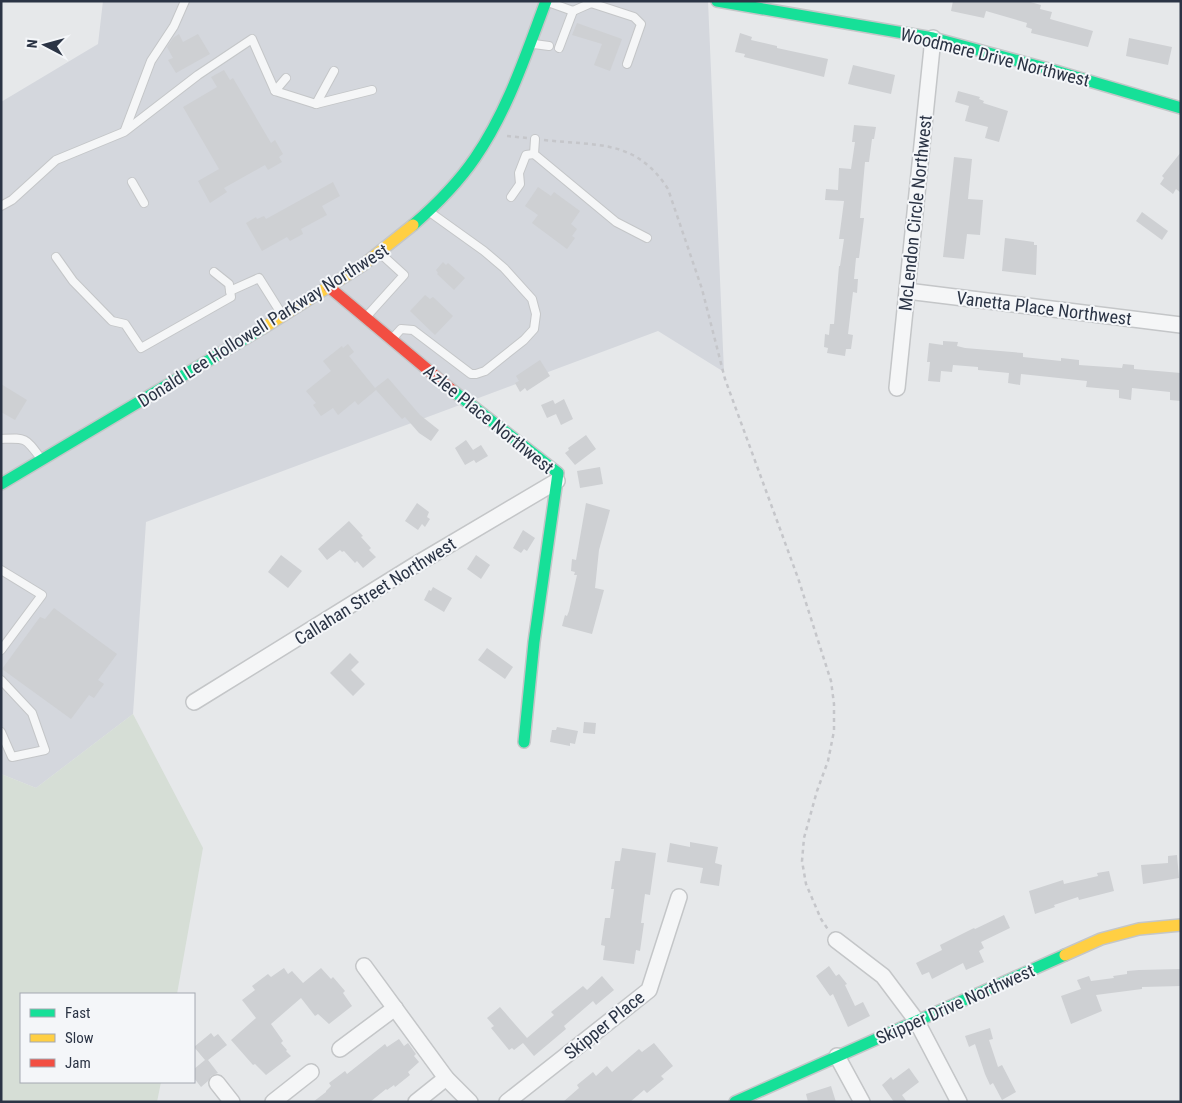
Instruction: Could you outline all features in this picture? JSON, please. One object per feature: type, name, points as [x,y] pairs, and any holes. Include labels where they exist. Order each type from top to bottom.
[{"type":"street","name":"Donald Lee Hollowell Parkway Northwest","points":[[4,482],[211,361],[329,287],[395,242],[430,212],[462,176],[489,135],[523,63],[547,1]]},
{"type":"street","name":"Woodmere Drive Northwest","points":[[717,1],[933,38],[1052,70],[1181,108]]},
{"type":"street","name":"McLendon Circle Northwest","points":[[897,388],[933,38]]},
{"type":"street","name":"Azlee Place Northwest","points":[[329,287],[442,382],[558,473],[534,642],[524,742]]},
{"type":"street","name":"Vanetta Place Northwest","points":[[907,291],[1181,325]]},
{"type":"street","name":"Callahan Street Northwest","points":[[194,702],[415,565],[557,481]]},
{"type":"street","name":"Skipper Place","points":[[507,1102],[649,990],[679,897]]},
{"type":"street","name":"Skipper Drive Northwest","points":[[735,1102],[1101,939],[1139,929],[1181,925]]},
{"type":"street","points":[[836,940],[883,976],[916,1020],[959,1102]]},
{"type":"street","points":[[364,966],[446,1078],[470,1102]]},
{"type":"street","points":[[340,1049],[395,1008]]},
{"type":"street","points":[[837,1056],[862,1102]]},
{"type":"street","points":[[274,1102],[311,1072]]},
{"type":"street","points":[[416,1102],[446,1078]]},
{"type":"street","points":[[217,1083],[232,1102]]},
{"type":"lane","points":[[124,132],[151,61],[174,26],[185,1]]},
{"type":"lane","points":[[547,1],[573,11]]},
{"type":"lane","points":[[560,48],[573,11],[592,2],[634,17],[641,24],[627,64]]},
{"type":"lane","points":[[1,206],[12,200],[56,160],[124,132],[198,75],[252,39],[275,91],[316,104],[372,90]]},
{"type":"lane","points":[[530,43],[549,46]]},
{"type":"lane","points":[[316,104],[334,71]]},
{"type":"lane","points":[[275,91],[286,78]]},
{"type":"lane","points":[[534,154],[535,139]]},
{"type":"lane","points":[[511,197],[520,184],[519,173],[526,155],[534,154],[616,222],[647,238]]},
{"type":"lane","points":[[132,182],[144,203]]},
{"type":"lane","points":[[391,339],[401,329],[413,330],[471,374],[476,374],[485,371],[524,340],[534,328],[536,314],[532,299],[504,268],[430,212]]},
{"type":"lane","points":[[366,318],[404,276],[380,252]]},
{"type":"lane","points":[[56,257],[74,281],[112,321],[125,324],[141,348],[259,278],[283,316]]},
{"type":"lane","points":[[214,272],[229,284],[230,294]]},
{"type":"lane","points":[[1,439],[21,438],[28,442],[42,460]]},
{"type":"lane","points":[[1,570],[42,595],[1,650]]},
{"type":"lane","points":[[1,680],[32,713],[45,750],[12,757],[1,732]]},
{"type":"path","points":[[489,135],[620,148],[635,154],[648,164],[659,175],[668,189],[702,290],[725,379],[798,578],[831,681],[834,704],[834,731],[828,761],[817,791],[804,838],[802,861],[806,884],[813,902],[821,919],[836,940]]},
{"type":"shaded area","points":[[103,1],[708,1],[724,372],[658,331],[146,522],[133,714],[36,788],[1,774],[1,102],[98,44]]},
{"type":"shaded area","points":[[133,714],[203,848],[177,993],[20,993],[20,1083],[161,1083],[157,1102],[1,1102],[1,774],[36,788]]},
{"type":"building","points":[[953,1],[1027,1],[1041,5],[1040,9],[1052,12],[1050,19],[1093,31],[1088,47],[1031,33],[1032,29],[1026,27],[1027,23],[986,11],[984,18],[951,11]]},
{"type":"building","points":[[577,23],[622,39],[610,71],[594,65],[602,44],[572,35]]},
{"type":"building","points":[[740,33],[752,37],[751,40],[777,46],[777,48],[828,59],[824,77],[744,57],[745,54],[735,52]]},
{"type":"building","points":[[179,34],[183,42],[198,34],[210,54],[176,73],[168,60],[173,58],[167,47],[173,38]]},
{"type":"building","points":[[1129,38],[1172,47],[1168,65],[1126,56]]},
{"type":"building","points":[[853,65],[895,75],[891,94],[848,84]]},
{"type":"building","points":[[224,70],[230,80],[233,78],[271,143],[275,140],[283,154],[279,157],[282,162],[268,170],[265,165],[224,188],[227,192],[210,203],[198,181],[219,169],[183,107],[217,87],[211,77]]},
{"type":"building","points":[[958,91],[980,97],[979,99],[984,101],[983,103],[1008,111],[999,142],[985,138],[988,127],[965,121],[969,106],[955,102]]},
{"type":"building","points":[[854,125],[876,127],[874,139],[872,139],[869,162],[865,162],[860,218],[864,218],[859,258],[856,258],[854,279],[858,279],[857,293],[853,292],[848,334],[853,335],[851,349],[846,349],[845,356],[827,353],[828,348],[824,347],[825,334],[829,335],[830,324],[834,324],[839,266],[844,239],[839,239],[844,201],[825,200],[826,189],[838,190],[839,168],[851,169],[855,142],[852,142]]},
{"type":"building","points":[[1181,152],[1181,193],[1176,189],[1173,194],[1160,184],[1164,178],[1162,176]]},
{"type":"building","points":[[954,157],[972,159],[968,199],[983,200],[980,235],[967,234],[964,259],[943,257]]},
{"type":"building","points":[[333,182],[340,196],[322,206],[327,215],[301,229],[303,234],[290,241],[287,237],[262,251],[246,223],[256,217],[257,219],[264,216],[266,219]]},
{"type":"building","points":[[538,187],[551,196],[554,192],[580,211],[571,224],[577,229],[572,236],[575,238],[567,249],[532,223],[538,215],[525,206]]},
{"type":"building","points":[[1142,212],[1168,231],[1162,240],[1136,221]]},
{"type":"building","points":[[1005,238],[1034,242],[1034,245],[1037,245],[1036,275],[1002,271]]},
{"type":"building","points":[[443,262],[446,265],[448,263],[465,278],[454,290],[437,274],[436,270]]},
{"type":"building","points":[[425,295],[430,299],[433,297],[453,316],[435,335],[410,311]]},
{"type":"building","points":[[943,341],[958,342],[957,346],[965,348],[1023,353],[1023,357],[1061,361],[1061,358],[1079,360],[1079,365],[1122,368],[1123,364],[1134,365],[1134,369],[1181,373],[1181,401],[1170,400],[1170,392],[1132,388],[1131,400],[1119,398],[1119,390],[1086,387],[1087,381],[1021,374],[1020,385],[1008,383],[1009,373],[978,370],[978,367],[953,365],[952,372],[941,371],[940,382],[928,381],[929,343],[943,345]]},
{"type":"building","points":[[348,344],[354,352],[349,356],[375,388],[388,378],[420,415],[439,430],[431,441],[419,433],[405,417],[402,419],[376,390],[358,405],[355,401],[338,415],[333,408],[321,416],[313,405],[316,403],[306,391],[331,371],[323,361],[342,346],[343,348]]},
{"type":"building","points":[[540,360],[550,376],[527,391],[525,388],[520,392],[515,383],[519,381],[516,376]]},
{"type":"building","points":[[1,384],[27,400],[15,420],[1,412]]},
{"type":"building","points":[[564,399],[573,419],[561,425],[556,414],[547,418],[541,405],[553,400],[555,404]]},
{"type":"building","points":[[586,435],[596,449],[575,465],[565,453],[569,450],[568,448]]},
{"type":"building","points":[[466,440],[473,450],[481,445],[488,456],[476,463],[474,460],[465,465],[455,448]]},
{"type":"building","points":[[600,467],[603,484],[580,488],[577,471]]},
{"type":"building","points":[[417,503],[429,512],[427,517],[430,519],[425,527],[422,524],[418,530],[405,521]]},
{"type":"building","points":[[586,503],[610,510],[599,550],[595,588],[604,590],[592,634],[562,626],[565,615],[567,616],[569,611],[577,575],[574,575],[575,572],[571,571],[572,559],[576,560]]},
{"type":"building","points":[[349,521],[363,536],[361,537],[371,548],[369,550],[376,557],[363,568],[357,561],[355,563],[344,551],[340,550],[327,560],[318,549]]},
{"type":"building","points":[[523,530],[535,538],[527,551],[524,549],[521,553],[513,548]]},
{"type":"building","points":[[281,555],[302,571],[288,588],[268,572]]},
{"type":"building","points":[[476,555],[490,565],[481,579],[467,569]]},
{"type":"building","points":[[433,587],[452,598],[444,612],[424,600],[429,590],[431,591]]},
{"type":"building","points":[[54,608],[117,654],[98,680],[104,684],[94,698],[89,695],[71,719],[2,669],[40,617],[45,619]]},
{"type":"building","points":[[487,648],[513,667],[505,679],[478,660]]},
{"type":"building","points":[[350,653],[359,662],[351,670],[365,684],[353,696],[330,673]]},
{"type":"building","points":[[584,722],[596,723],[595,734],[583,733]]},
{"type":"building","points":[[557,727],[578,731],[575,744],[570,743],[570,746],[550,742],[552,730],[556,730]]},
{"type":"building","points":[[690,842],[718,847],[715,863],[722,865],[719,886],[700,883],[703,868],[667,862],[670,843],[690,847]]},
{"type":"building","points":[[622,848],[656,853],[650,895],[645,894],[641,923],[644,923],[640,951],[636,950],[634,964],[603,960],[605,946],[601,945],[605,918],[610,918],[614,889],[611,889],[615,861],[620,861]]},
{"type":"building","points":[[1177,855],[1179,878],[1143,884],[1141,865],[1168,863],[1168,856]]},
{"type":"building","points":[[1109,871],[1114,891],[1079,900],[1078,897],[1035,914],[1029,891],[1063,880],[1064,884],[1098,876],[1097,873]]},
{"type":"building","points":[[1004,915],[1010,928],[981,942],[984,948],[979,951],[984,962],[966,970],[963,963],[932,979],[929,972],[922,975],[916,963],[942,950],[940,945]]},
{"type":"building","points":[[829,966],[836,976],[839,974],[847,984],[845,985],[855,1006],[863,1002],[870,1016],[848,1027],[833,994],[830,996],[816,976]]},
{"type":"building","points":[[284,968],[288,974],[292,971],[303,983],[321,968],[331,979],[333,977],[345,991],[343,993],[352,1006],[329,1024],[318,1014],[315,1016],[301,998],[271,1024],[283,1041],[281,1043],[286,1051],[291,1056],[266,1075],[255,1064],[253,1065],[231,1040],[256,1018],[242,1000],[255,990],[252,986],[268,974],[271,977]]},
{"type":"building","points":[[1181,969],[1181,986],[1142,987],[1142,989],[1096,995],[1102,1011],[1071,1024],[1061,996],[1081,989],[1077,980],[1089,976],[1091,981],[1114,978],[1113,976],[1127,974],[1127,971]]},
{"type":"building","points":[[602,976],[614,990],[596,1005],[593,1001],[564,1026],[566,1029],[534,1056],[523,1043],[514,1050],[512,1048],[509,1050],[491,1028],[494,1026],[487,1018],[500,1007],[527,1038],[554,1015],[551,1012],[583,986],[587,990]]},
{"type":"building","points":[[990,1028],[993,1039],[989,1040],[998,1067],[1002,1065],[1016,1092],[1002,1100],[993,1083],[990,1085],[975,1044],[969,1047],[965,1036]]},
{"type":"building","points":[[211,1033],[214,1037],[218,1034],[227,1045],[208,1060],[218,1073],[211,1076],[201,1087],[195,1079],[195,1068],[205,1060],[195,1046]]},
{"type":"building","points":[[399,1039],[404,1046],[408,1043],[419,1062],[408,1072],[410,1075],[395,1087],[394,1085],[386,1089],[370,1102],[313,1102],[326,1092],[331,1086],[329,1083],[345,1071],[347,1074],[385,1044],[387,1047]]},
{"type":"building","points":[[654,1043],[673,1066],[661,1076],[664,1079],[647,1093],[644,1090],[630,1102],[563,1102],[579,1088],[577,1085],[593,1072],[596,1076],[607,1066],[612,1072],[639,1049],[642,1052]]},
{"type":"building","points":[[909,1068],[919,1082],[902,1095],[907,1102],[894,1102],[882,1085],[891,1077],[893,1080]]},
{"type":"building","points":[[831,1086],[836,1102],[808,1102],[806,1094]]},
{"type":"traffic: fast","points":[[413,225],[454,185],[487,140],[507,101],[546,1]]},
{"type":"traffic: fast","points":[[717,1],[933,38],[1052,70],[1181,108]]},
{"type":"traffic: fast","points":[[1,484],[263,328]]},
{"type":"traffic: fast","points":[[452,390],[558,473],[534,642],[524,742]]},
{"type":"traffic: fast","points":[[735,1102],[1065,955]]},
{"type":"traffic: slow","points":[[263,328],[363,265],[413,225]]},
{"type":"traffic: slow","points":[[1065,955],[1101,939],[1139,929],[1181,925]]},
{"type":"traffic: jam","points":[[329,287],[452,390]]}]
